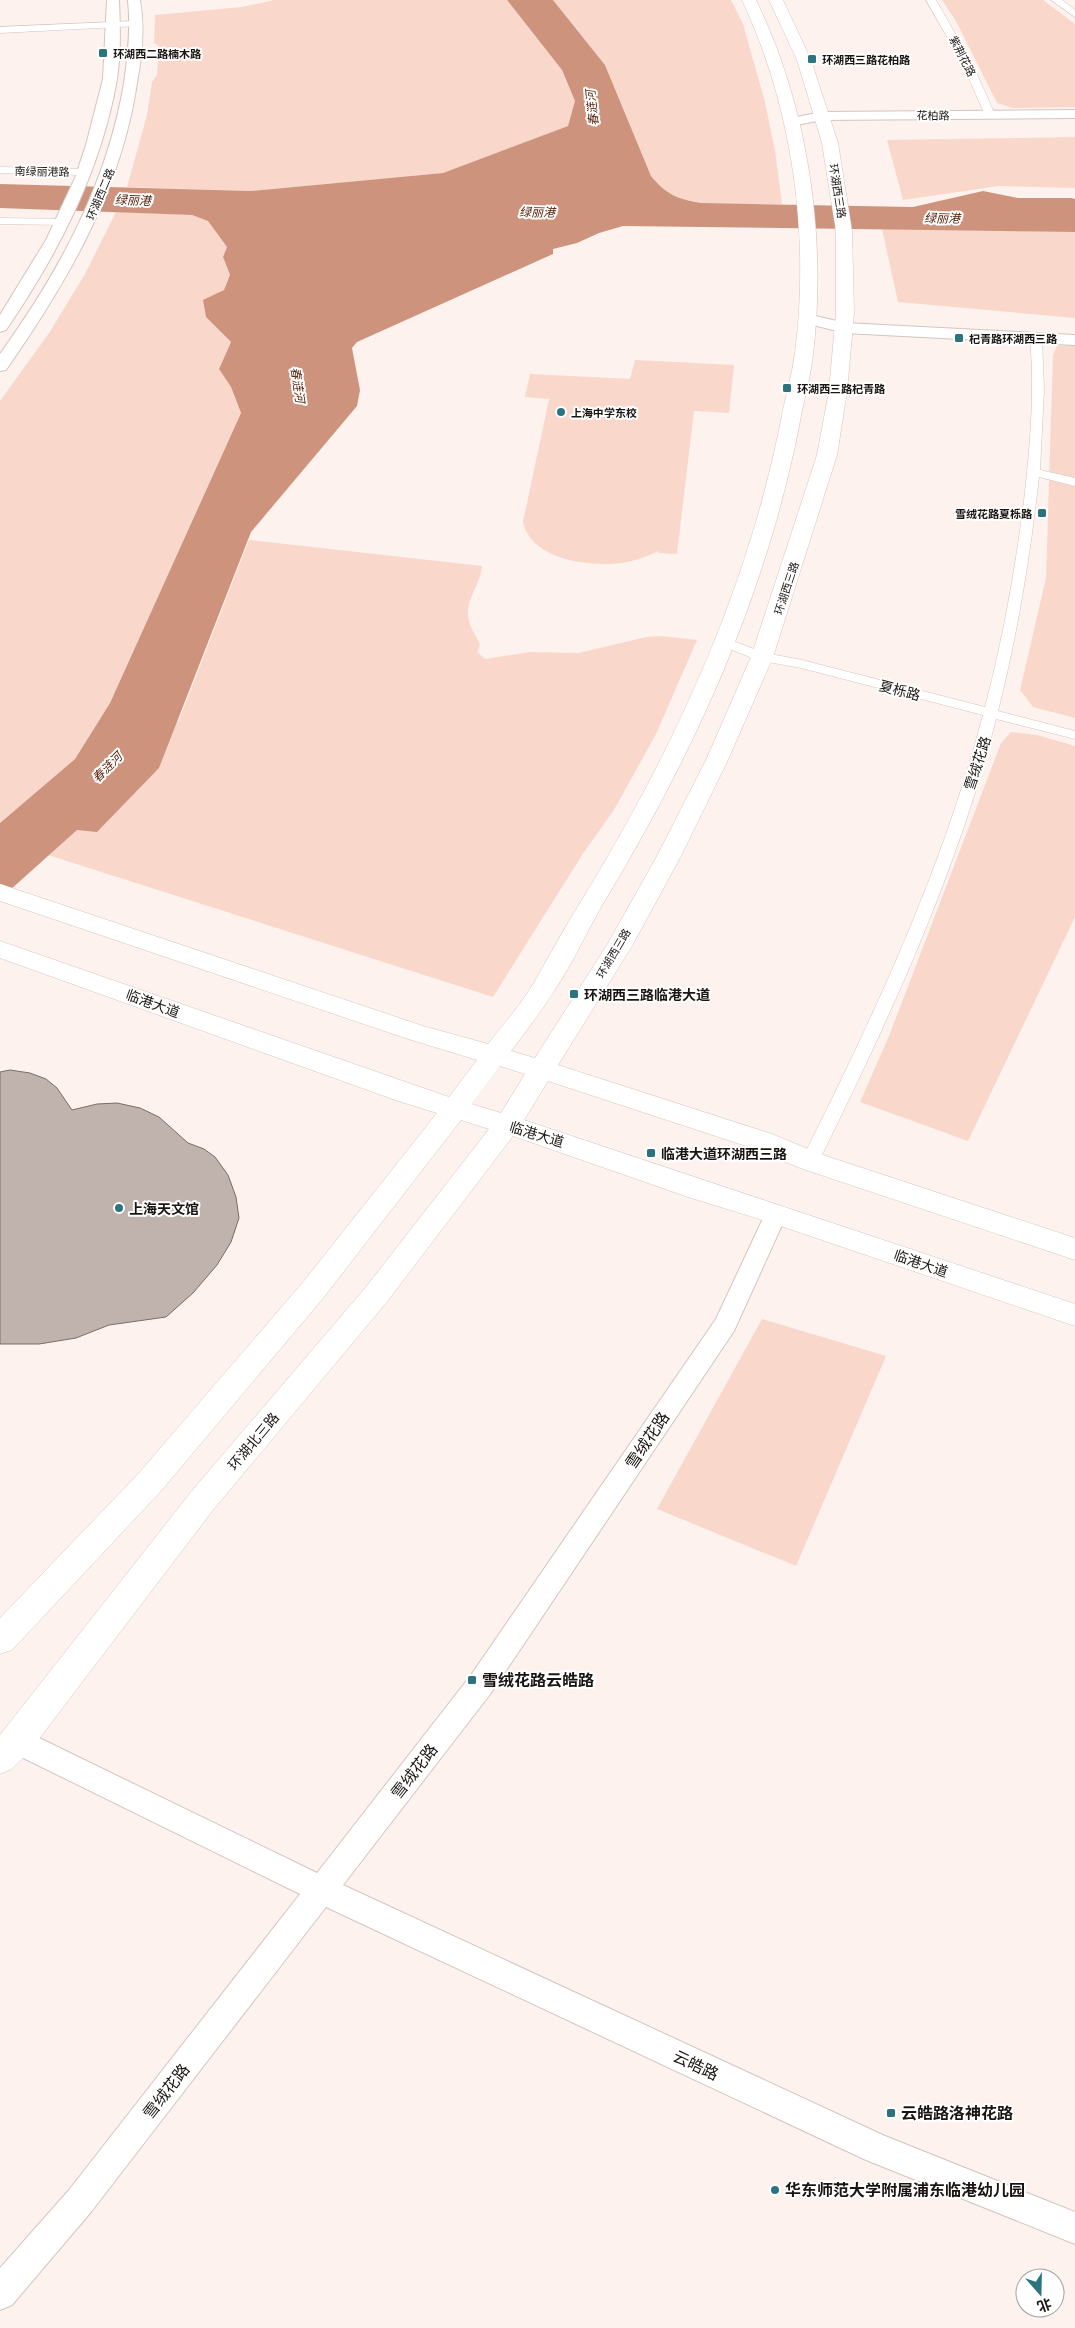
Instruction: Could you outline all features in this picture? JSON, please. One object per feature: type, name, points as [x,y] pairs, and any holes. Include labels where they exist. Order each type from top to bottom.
[{"type":"main road","name":"环湖西二路","points":[[0,327],[41,264],[66,216],[82,178],[98,131],[110,78],[113,0]]},
{"type":"main road","name":"环湖西二路","points":[[0,366],[39,311],[68,262],[93,212],[112,167],[128,105],[134,56],[134,0]]},
{"type":"main road","points":[[0,1640],[150,1482],[314,1289],[455,1110],[545,986],[558,960],[621,855],[677,750],[725,642],[767,524],[784,462],[805,348],[808,230],[805,202],[792,122],[762,27],[749,0]]},
{"type":"main road","name":"环湖西三路","points":[[506,1125],[543,1070],[619,946],[669,856],[717,760],[762,657],[827,455],[838,391],[845,321],[844,231],[830,143],[804,60],[776,0]]},
{"type":"main road","name":"花柏路","points":[[823,121],[1075,114]]},
{"type":"main road","points":[[792,122],[823,121]]},
{"type":"main road","name":"花柏路","points":[[823,121],[1075,124]]},
{"type":"main road","points":[[807,319],[1075,327]]},
{"type":"main road","points":[[845,321],[1075,340]]},
{"type":"main road","points":[[6,894],[414,1032],[543,1070],[762,1141],[810,1161],[1075,1249]]},
{"type":"main road","name":"临港大道","points":[[0,949],[455,1110],[555,1139],[698,1190],[776,1214],[1075,1315]]},
{"type":"main road","name":"环湖北三路","points":[[9,1749],[202,1501],[376,1295],[506,1125]]},
{"type":"street","name":"紫荆花路","points":[[931,0],[968,65],[990,115]]},
{"type":"street","points":[[1056,0],[1075,14]]},
{"type":"street","points":[[0,30],[135,24]]},
{"type":"street","name":"南绿丽港路","points":[[0,170],[82,178]]},
{"type":"street","points":[[0,221],[66,216]]},
{"type":"street","name":"雪绒花路","points":[[810,1161],[866,1047],[912,939],[951,839],[992,714],[1023,573],[1039,419],[1036,338]]},
{"type":"street","points":[[1034,472],[1075,482]]},
{"type":"street","name":"夏栎路","points":[[725,642],[762,657],[802,664],[1075,735]]},
{"type":"street","name":"雪绒花路","points":[[0,2293],[80,2201],[481,1684],[720,1332],[776,1214]]},
{"type":"street","name":"云皓路","points":[[9,1749],[321,1890],[877,2149],[1075,2228]]},
{"type":"shaded area","points":[[274,0],[507,0],[562,70],[575,101],[568,126],[443,173],[251,191],[127,187],[147,115],[152,82],[157,75],[159,46],[154,43],[155,15],[242,7]]},
{"type":"shaded area","points":[[553,0],[731,0],[743,24],[765,102],[775,151],[782,204],[728,205],[699,203],[677,198],[669,194],[651,176],[605,65]]},
{"type":"shaded area","points":[[942,0],[1043,0],[1075,24],[1075,107],[1013,108],[997,103],[957,23]]},
{"type":"shaded area","points":[[1075,137],[1075,188],[999,186],[903,200],[887,140]]},
{"type":"shaded area","points":[[116,212],[192,215],[208,221],[227,247],[223,257],[230,275],[224,290],[206,317],[231,342],[219,369],[231,387],[241,413],[110,703],[75,759],[0,823],[0,401],[49,333],[85,274]]},
{"type":"shaded area","points":[[882,229],[1075,232],[1075,318],[898,302]]},
{"type":"shaded area","points":[[1075,345],[1075,718],[1033,707],[1020,690],[1046,578],[1053,355],[1057,346]]},
{"type":"shaded area","points":[[635,360],[734,365],[729,413],[694,411],[677,554],[659,553],[659,551],[622,563],[594,564],[578,562],[549,553],[537,545],[528,535],[523,522],[549,399],[525,397],[530,374],[630,379]]},
{"type":"shaded area","points":[[249,540],[482,566],[469,603],[468,616],[480,645],[477,652],[485,659],[530,652],[579,653],[646,637],[661,636],[697,640],[656,734],[614,810],[584,852],[493,997],[48,855],[77,830],[179,720]]},
{"type":"shaded area","points":[[1011,732],[1037,735],[1075,746],[1075,917],[968,1141],[860,1102],[889,1036],[1001,743]]},
{"type":"shaded area","points":[[762,1319],[886,1356],[796,1566],[657,1509]]},
{"type":"water","points":[[507,0],[553,0],[605,65],[651,176],[662,188],[679,198],[701,203],[913,207],[983,191],[1018,198],[1071,198],[1075,199],[1075,232],[623,226],[599,233],[577,243],[553,249],[553,254],[357,342],[352,348],[360,390],[357,406],[251,532],[159,768],[97,832],[77,830],[0,899],[0,823],[75,759],[110,703],[241,413],[231,387],[219,369],[231,342],[206,317],[203,300],[224,290],[230,275],[223,257],[227,247],[208,221],[192,215],[0,208],[0,184],[251,191],[443,173],[568,126],[575,101],[562,70]]},
{"type":"building","name":"上海天文馆","points":[[10,1070],[30,1073],[46,1079],[57,1088],[72,1110],[97,1104],[117,1103],[140,1108],[159,1117],[188,1143],[204,1149],[215,1157],[228,1175],[236,1197],[239,1218],[231,1242],[217,1265],[193,1293],[166,1317],[109,1325],[76,1338],[39,1344],[0,1344],[0,1072]]},
{"type":"place","name":"环湖西二路楠木路","points":[[103,53]]},
{"type":"place","name":"环湖西三路花柏路","points":[[812,59]]},
{"type":"place","name":"杞青路环湖西三路","points":[[959,338]]},
{"type":"place","name":"环湖西三路杞青路","points":[[787,388]]},
{"type":"place","name":"上海中学东校","points":[[561,412]]},
{"type":"place","name":"雪绒花路夏栎路","points":[[1042,513]]},
{"type":"place","name":"环湖西三路临港大道","points":[[574,994]]},
{"type":"place","name":"临港大道环湖西三路","points":[[651,1153]]},
{"type":"place","name":"上海天文馆","points":[[119,1208]]},
{"type":"place","name":"雪绒花路云皓路","points":[[472,1680]]},
{"type":"place","name":"云皓路洛神花路","points":[[891,2113]]},
{"type":"place","name":"华东师范大学附属浦东临港幼儿园","points":[[775,2190]]},
{"type":"water label","name":"春涟河","points":[[592,108]]},
{"type":"water label","name":"绿丽港","points":[[133,200]]},
{"type":"water label","name":"绿丽港","points":[[537,212]]},
{"type":"water label","name":"绿丽港","points":[[942,218]]},
{"type":"water label","name":"春涟河","points":[[298,385]]},
{"type":"water label","name":"春涟河","points":[[107,767]]}]
